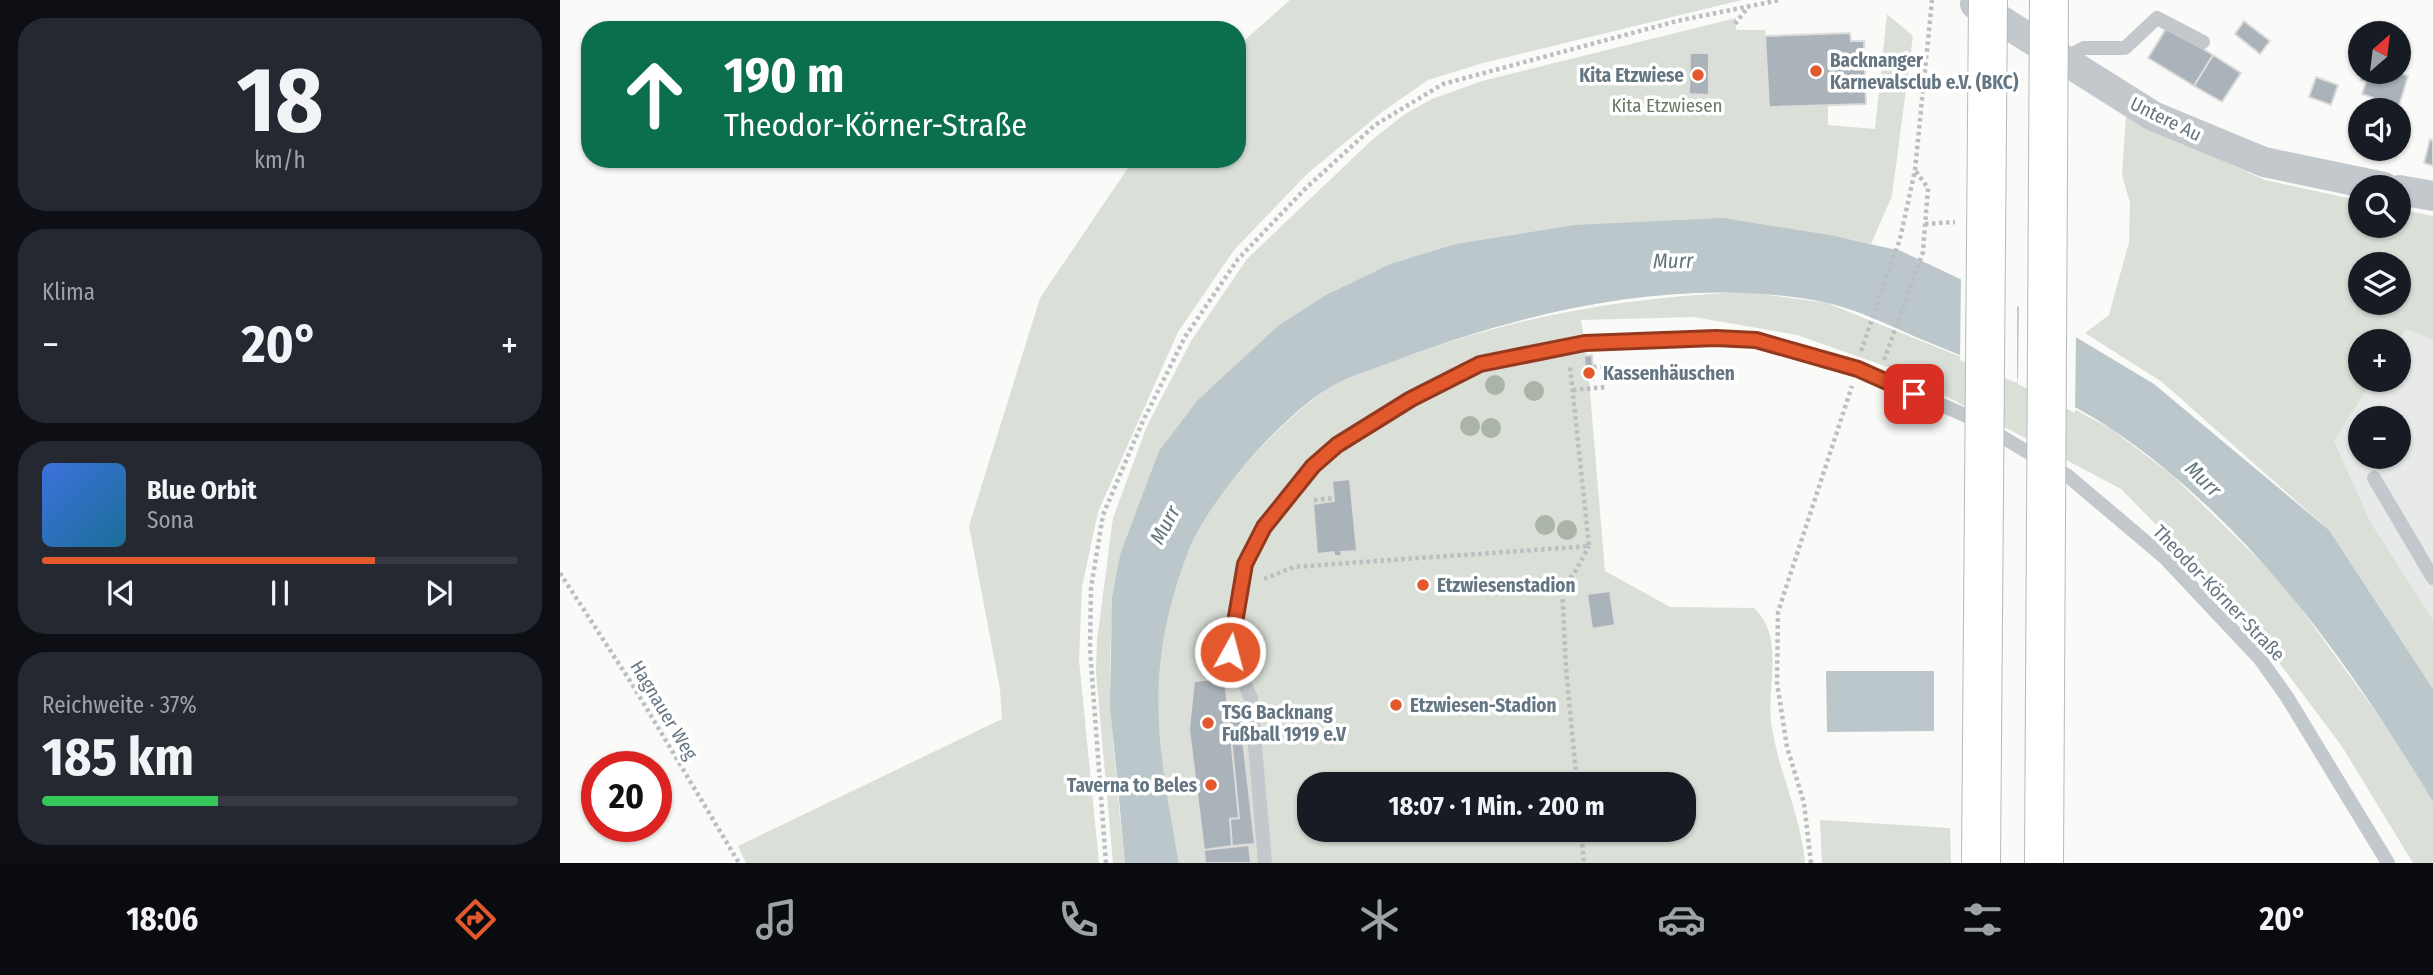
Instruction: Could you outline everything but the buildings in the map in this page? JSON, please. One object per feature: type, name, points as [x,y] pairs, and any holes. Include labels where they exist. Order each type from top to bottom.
[{"type":"main road","points":[[1981,863],[1988,0]]},
{"type":"main road","points":[[2044,863],[2049,0]]},
{"type":"street","name":"Untere Au","points":[[1969,0],[2153,116],[2228,148],[2298,172],[2348,181]]},
{"type":"street","points":[[2411,192],[2433,196]]},
{"type":"lane","points":[[2062,60],[2084,48],[2126,48],[2157,18],[2203,42]]},
{"type":"lane","name":"Theodor-Körner-Straße","points":[[1265,863],[1251,698],[1230,652],[1235,610],[1245,564],[1264,527],[1313,466],[1337,445],[1411,399],[1480,364],[1566,345],[1716,338],[1756,340],[1858,369],[1967,416],[2068,476],[2165,558],[2260,659],[2287,697],[2388,863]]},
{"type":"lane","points":[[2374,478],[2433,579]]},
{"type":"path","points":[[1106,863],[1090,650],[1091,588],[1103,515],[1142,423],[1185,337],[1238,259],[1306,188],[1374,125],[1443,85],[1677,21],[1780,0]]},
{"type":"path","points":[[1863,340],[1900,239],[1915,170],[1932,0]]},
{"type":"path","points":[[1735,24],[1749,6]]},
{"type":"path","points":[[1884,359],[1923,252],[1928,188],[1915,170]]},
{"type":"path","points":[[1566,345],[1589,546],[1574,574],[1562,586],[1566,669],[1576,772]]},
{"type":"path","points":[[1593,367],[1604,367]]},
{"type":"path","points":[[1811,863],[1804,803],[1787,747],[1777,683],[1778,611],[1858,369]]},
{"type":"path","points":[[1573,390],[1606,387]]},
{"type":"path","points":[[1235,610],[1265,578],[1294,567],[1589,546]]},
{"type":"path","name":"Hagnauer Weg","points":[[560,573],[632,684],[739,863]]},
{"type":"path","points":[[1582,842],[1584,863]]},
{"type":"shaded area","points":[[2411,331],[2433,340],[2433,620],[2371,523],[2334,441],[2348,419],[2348,469],[2411,469],[2411,406],[2356,406],[2365,392],[2411,392]]},
{"type":"green space","points":[[1290,0],[1742,0],[1483,63],[1428,80],[1382,112],[1307,174],[1234,250],[1178,332],[1098,512],[1082,587],[1079,660],[1099,863],[746,863],[738,846],[1002,719],[1000,689],[969,526],[1040,298],[1128,168],[1246,168],[1246,39]]},
{"type":"green space","name":"Kita Etzwiesen","points":[[1887,14],[1913,36],[1892,196],[1871,244],[1835,236],[1574,225],[1455,244],[1390,264],[1326,295],[1279,325],[1120,555],[1114,593],[1110,670],[1125,863],[1113,863],[1096,673],[1097,640],[1113,518],[1147,426],[1191,341],[1247,259],[1373,139],[1405,114],[1432,99],[1482,81],[1736,18],[1736,30],[1765,30],[1769,107],[1828,105],[1828,125],[1875,129]]},
{"type":"green space","points":[[2126,117],[2265,180],[2348,198],[2348,238],[2411,238],[2411,211],[2433,216],[2433,340],[2411,329],[2348,329],[2348,392],[2365,392],[2356,406],[2348,406],[2348,419],[2334,441],[2371,523],[2433,620],[2433,689],[2329,530],[2162,382],[2085,333],[2109,315],[2129,242],[2130,203],[2122,175]]},
{"type":"green space","name":"Etzwiesenstadion","points":[[1747,292],[1827,303],[2028,384],[2111,429],[2172,475],[2281,581],[2391,733],[2433,802],[2433,863],[2413,863],[2341,745],[2238,608],[2121,489],[1899,371],[1797,335],[1694,317],[1581,320],[1587,355],[1592,355],[1594,379],[1589,380],[1605,571],[1670,607],[1754,608],[1763,620],[1772,646],[1770,706],[1774,739],[1799,827],[1805,863],[1179,863],[1158,742],[1158,669],[1169,609],[1181,569],[1197,531],[1231,480],[1281,427],[1316,397],[1340,381],[1444,344],[1528,320],[1658,299]]},
{"type":"green space","points":[[1820,820],[1950,828],[1951,863],[1822,863]]},
{"type":"water","name":"Murr","points":[[1723,218],[1835,236],[1901,251],[2049,321],[2154,384],[2329,530],[2433,689],[2433,802],[2367,698],[2293,598],[2209,508],[2163,467],[2113,430],[2092,416],[2023,382],[1863,314],[1823,302],[1717,292],[1610,302],[1557,312],[1453,340],[1334,385],[1293,415],[1271,436],[1230,483],[1198,530],[1174,594],[1165,634],[1158,707],[1160,743],[1179,863],[1125,863],[1110,705],[1112,598],[1120,555],[1159,451],[1198,400],[1279,325],[1326,295],[1390,264],[1455,244],[1574,225]]},
{"type":"water","points":[[1826,671],[1934,671],[1934,731],[1827,732]]},
{"type":"pier","points":[[1961,275],[2017,302],[2017,383],[1960,360]]},
{"type":"pier","points":[[2019,303],[2076,333],[2075,413],[2018,384]]},
{"type":"place","name":"Backnanger Karnevalsclub e.V. (BKC)","points":[[1816,71]]},
{"type":"place","name":"Kita Etzwiese","points":[[1698,75]]},
{"type":"place","name":"Kassenhäuschen","points":[[1589,373]]},
{"type":"place","name":"Etzwiesenstadion","points":[[1423,585]]},
{"type":"place","name":"Etzwiesen-Stadion","points":[[1396,705]]},
{"type":"place","name":"TSG Backnang Fußball 1919 e.V","points":[[1208,723]]},
{"type":"place","name":"Taverna to Beles","points":[[1211,785]]},
{"type":"route","points":[[1230,652],[1235,610],[1245,564],[1264,527],[1313,466],[1337,445],[1411,399],[1480,364],[1585,343],[1716,338],[1756,340],[1858,369],[1914,394]]}]
